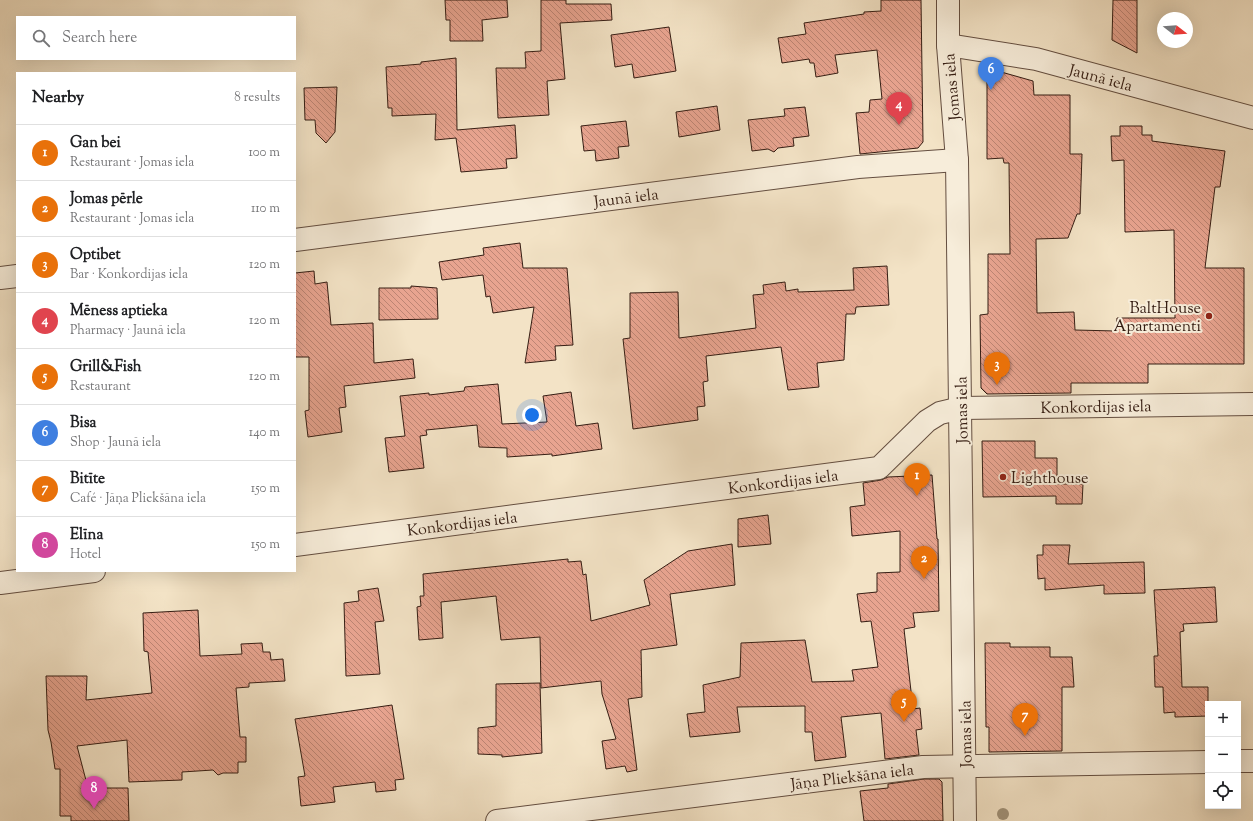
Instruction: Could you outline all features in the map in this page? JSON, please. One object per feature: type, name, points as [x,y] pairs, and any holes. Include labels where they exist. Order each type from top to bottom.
[{"type":"street","name":"Jomas iela","points":[[948,0],[948,45],[957,160],[966,821]]},
{"type":"street","name":"Jaunā iela","points":[[948,45],[1036,59],[1253,118]]},
{"type":"street","name":"Jaunā iela","points":[[296,240],[858,167],[957,160]]},
{"type":"street","points":[[0,278],[16,276]]},
{"type":"street","name":"Konkordijas iela","points":[[296,545],[879,468],[927,421],[940,413],[961,408],[1253,404]]},
{"type":"street","points":[[0,583],[86,572]]},
{"type":"street","points":[[1241,761],[1253,761]]},
{"type":"street","name":"Jāņa Pliekšāna iela","points":[[497,821],[923,767],[965,765],[1205,762]]},
{"type":"building","points":[[445,0],[507,0],[508,17],[482,20],[483,41],[450,41],[450,20],[446,20]]},
{"type":"building","points":[[541,0],[566,0],[566,4],[611,4],[612,20],[560,23],[565,79],[547,81],[549,115],[498,118],[496,68],[526,68],[525,52],[541,51]]},
{"type":"building","points":[[881,0],[921,0],[923,142],[918,148],[860,154],[856,113],[869,112],[870,100],[882,99],[877,50],[835,55],[838,73],[816,77],[814,63],[810,63],[809,59],[782,63],[778,38],[806,34],[804,23],[864,14],[864,12],[881,11]]},
{"type":"building","points":[[1113,0],[1137,0],[1137,53],[1112,40]]},
{"type":"building","points":[[669,27],[676,71],[634,78],[632,64],[615,67],[611,35]]},
{"type":"building","points":[[456,58],[457,130],[515,125],[517,158],[506,159],[507,168],[461,172],[456,138],[435,140],[436,114],[392,116],[392,108],[388,108],[386,67],[421,64],[421,62]]},
{"type":"building","points":[[987,68],[1033,81],[1034,95],[1070,95],[1070,154],[1082,154],[1080,214],[1077,214],[1068,238],[1036,239],[1037,313],[1074,312],[1075,330],[1116,331],[1117,318],[1175,318],[1174,230],[1125,232],[1124,160],[1112,161],[1111,136],[1120,136],[1120,126],[1142,126],[1142,135],[1152,135],[1152,141],[1225,151],[1220,187],[1215,187],[1205,268],[1244,268],[1244,364],[1148,364],[1148,383],[1071,383],[1071,393],[987,394],[981,388],[980,315],[988,314],[988,254],[1010,254],[1009,163],[1004,163],[1003,158],[987,159]]},
{"type":"building","points":[[337,87],[335,132],[326,143],[316,133],[315,120],[305,120],[304,88]]},
{"type":"building","points":[[717,106],[720,130],[679,137],[676,112]]},
{"type":"building","points":[[805,107],[809,136],[793,138],[794,146],[778,148],[774,152],[768,149],[752,151],[748,120],[785,116],[784,109]]},
{"type":"building","points":[[626,121],[629,146],[618,147],[619,158],[596,161],[595,150],[584,151],[581,126]]},
{"type":"building","points":[[520,243],[523,268],[567,268],[573,345],[555,346],[556,360],[525,363],[534,307],[493,313],[490,296],[486,297],[483,275],[442,280],[439,262],[484,255],[483,248]]},
{"type":"building","points":[[887,266],[889,305],[856,307],[855,314],[846,314],[844,360],[817,363],[819,387],[788,390],[781,347],[706,356],[708,381],[703,382],[705,406],[697,407],[698,420],[633,429],[623,339],[630,338],[630,293],[678,292],[679,338],[756,328],[753,295],[764,294],[763,285],[785,282],[786,291],[798,289],[798,292],[854,290],[853,268]]},
{"type":"building","points":[[314,271],[315,284],[327,282],[331,325],[373,323],[374,363],[413,359],[415,378],[344,386],[346,407],[339,408],[342,432],[308,437],[305,411],[309,410],[309,357],[296,357],[296,273]]},
{"type":"building","points":[[411,286],[437,288],[438,319],[379,320],[379,288],[411,288]]},
{"type":"building","points":[[498,384],[502,424],[547,422],[543,396],[571,392],[576,426],[598,423],[602,449],[552,456],[552,454],[507,457],[507,448],[479,447],[477,425],[426,430],[427,435],[420,436],[424,468],[389,472],[385,438],[405,436],[400,396],[429,393],[429,395],[464,391],[465,387]]},
{"type":"building","name":"Lighthouse","points":[[982,441],[1035,441],[1035,458],[1057,458],[1057,484],[1083,484],[1082,504],[1056,504],[1056,496],[983,497]]},
{"type":"building","points":[[932,475],[938,539],[939,611],[913,613],[915,627],[904,629],[913,709],[920,708],[922,729],[916,730],[919,755],[885,759],[881,713],[841,717],[846,757],[815,761],[812,732],[805,732],[805,706],[737,707],[740,732],[690,737],[687,714],[705,712],[703,685],[740,677],[741,643],[805,640],[812,682],[854,681],[852,670],[878,667],[871,621],[861,622],[857,594],[877,592],[877,573],[900,572],[900,531],[852,536],[850,507],[865,505],[863,483],[881,480],[888,477]]},
{"type":"building","points":[[768,515],[771,544],[738,547],[738,519]]},
{"type":"building","points":[[732,544],[735,585],[670,594],[677,645],[641,650],[642,697],[628,699],[637,770],[627,772],[625,766],[606,769],[602,741],[616,739],[602,694],[601,681],[541,688],[540,637],[501,640],[496,596],[441,602],[443,638],[419,640],[417,607],[421,606],[420,596],[424,596],[423,574],[568,559],[568,562],[581,561],[583,575],[586,574],[591,621],[650,605],[644,580],[688,551]]},
{"type":"building","points":[[1043,545],[1070,545],[1068,564],[1144,562],[1145,593],[1104,594],[1104,585],[1045,590],[1045,578],[1038,579],[1037,555],[1043,555]]},
{"type":"building","points":[[1215,587],[1217,622],[1183,624],[1184,631],[1180,632],[1182,687],[1208,687],[1208,701],[1205,701],[1205,716],[1175,717],[1175,712],[1164,713],[1163,687],[1155,687],[1154,656],[1158,656],[1154,590]]},
{"type":"building","points":[[378,588],[384,621],[375,622],[380,674],[346,676],[344,603],[359,601],[358,591]]},
{"type":"building","points":[[198,610],[200,656],[242,654],[241,644],[262,643],[263,652],[270,652],[271,660],[283,659],[285,681],[249,683],[249,687],[236,688],[240,737],[246,737],[246,762],[238,762],[238,773],[223,773],[218,775],[213,770],[182,772],[182,780],[129,782],[127,740],[77,746],[88,788],[128,788],[129,821],[71,821],[71,816],[60,816],[60,769],[55,769],[48,730],[46,676],[87,676],[86,700],[152,693],[148,652],[144,651],[143,613]]},
{"type":"building","points":[[985,643],[1010,643],[1010,647],[1050,647],[1050,657],[1072,657],[1074,687],[1062,687],[1062,751],[989,752],[989,727],[986,727]]},
{"type":"building","points":[[540,683],[542,753],[502,757],[502,755],[478,754],[478,728],[496,726],[496,684]]},
{"type":"building","points":[[392,705],[404,779],[395,780],[396,790],[376,792],[375,782],[333,787],[335,802],[301,806],[298,777],[305,776],[295,719]]},
{"type":"building","points":[[924,779],[939,779],[942,782],[943,821],[864,821],[860,791],[888,788],[888,784]]},
{"type":"place","name":"Bisa","points":[[991,90]]},
{"type":"place","name":"Mēness aptieka","points":[[899,125]]},
{"type":"place","name":"BaltHouse Apartamenti","points":[[1209,316]]},
{"type":"place","name":"Optibet","points":[[997,385]]},
{"type":"place","name":"Lighthouse","points":[[1003,477]]},
{"type":"place","name":"Gan bei","points":[[917,496]]},
{"type":"place","name":"Jomas pērle","points":[[924,579]]},
{"type":"place","name":"Grill&Fish","points":[[904,722]]},
{"type":"place","name":"Bitīte","points":[[1025,736]]},
{"type":"place","name":"Elīna","points":[[94,809]]}]
